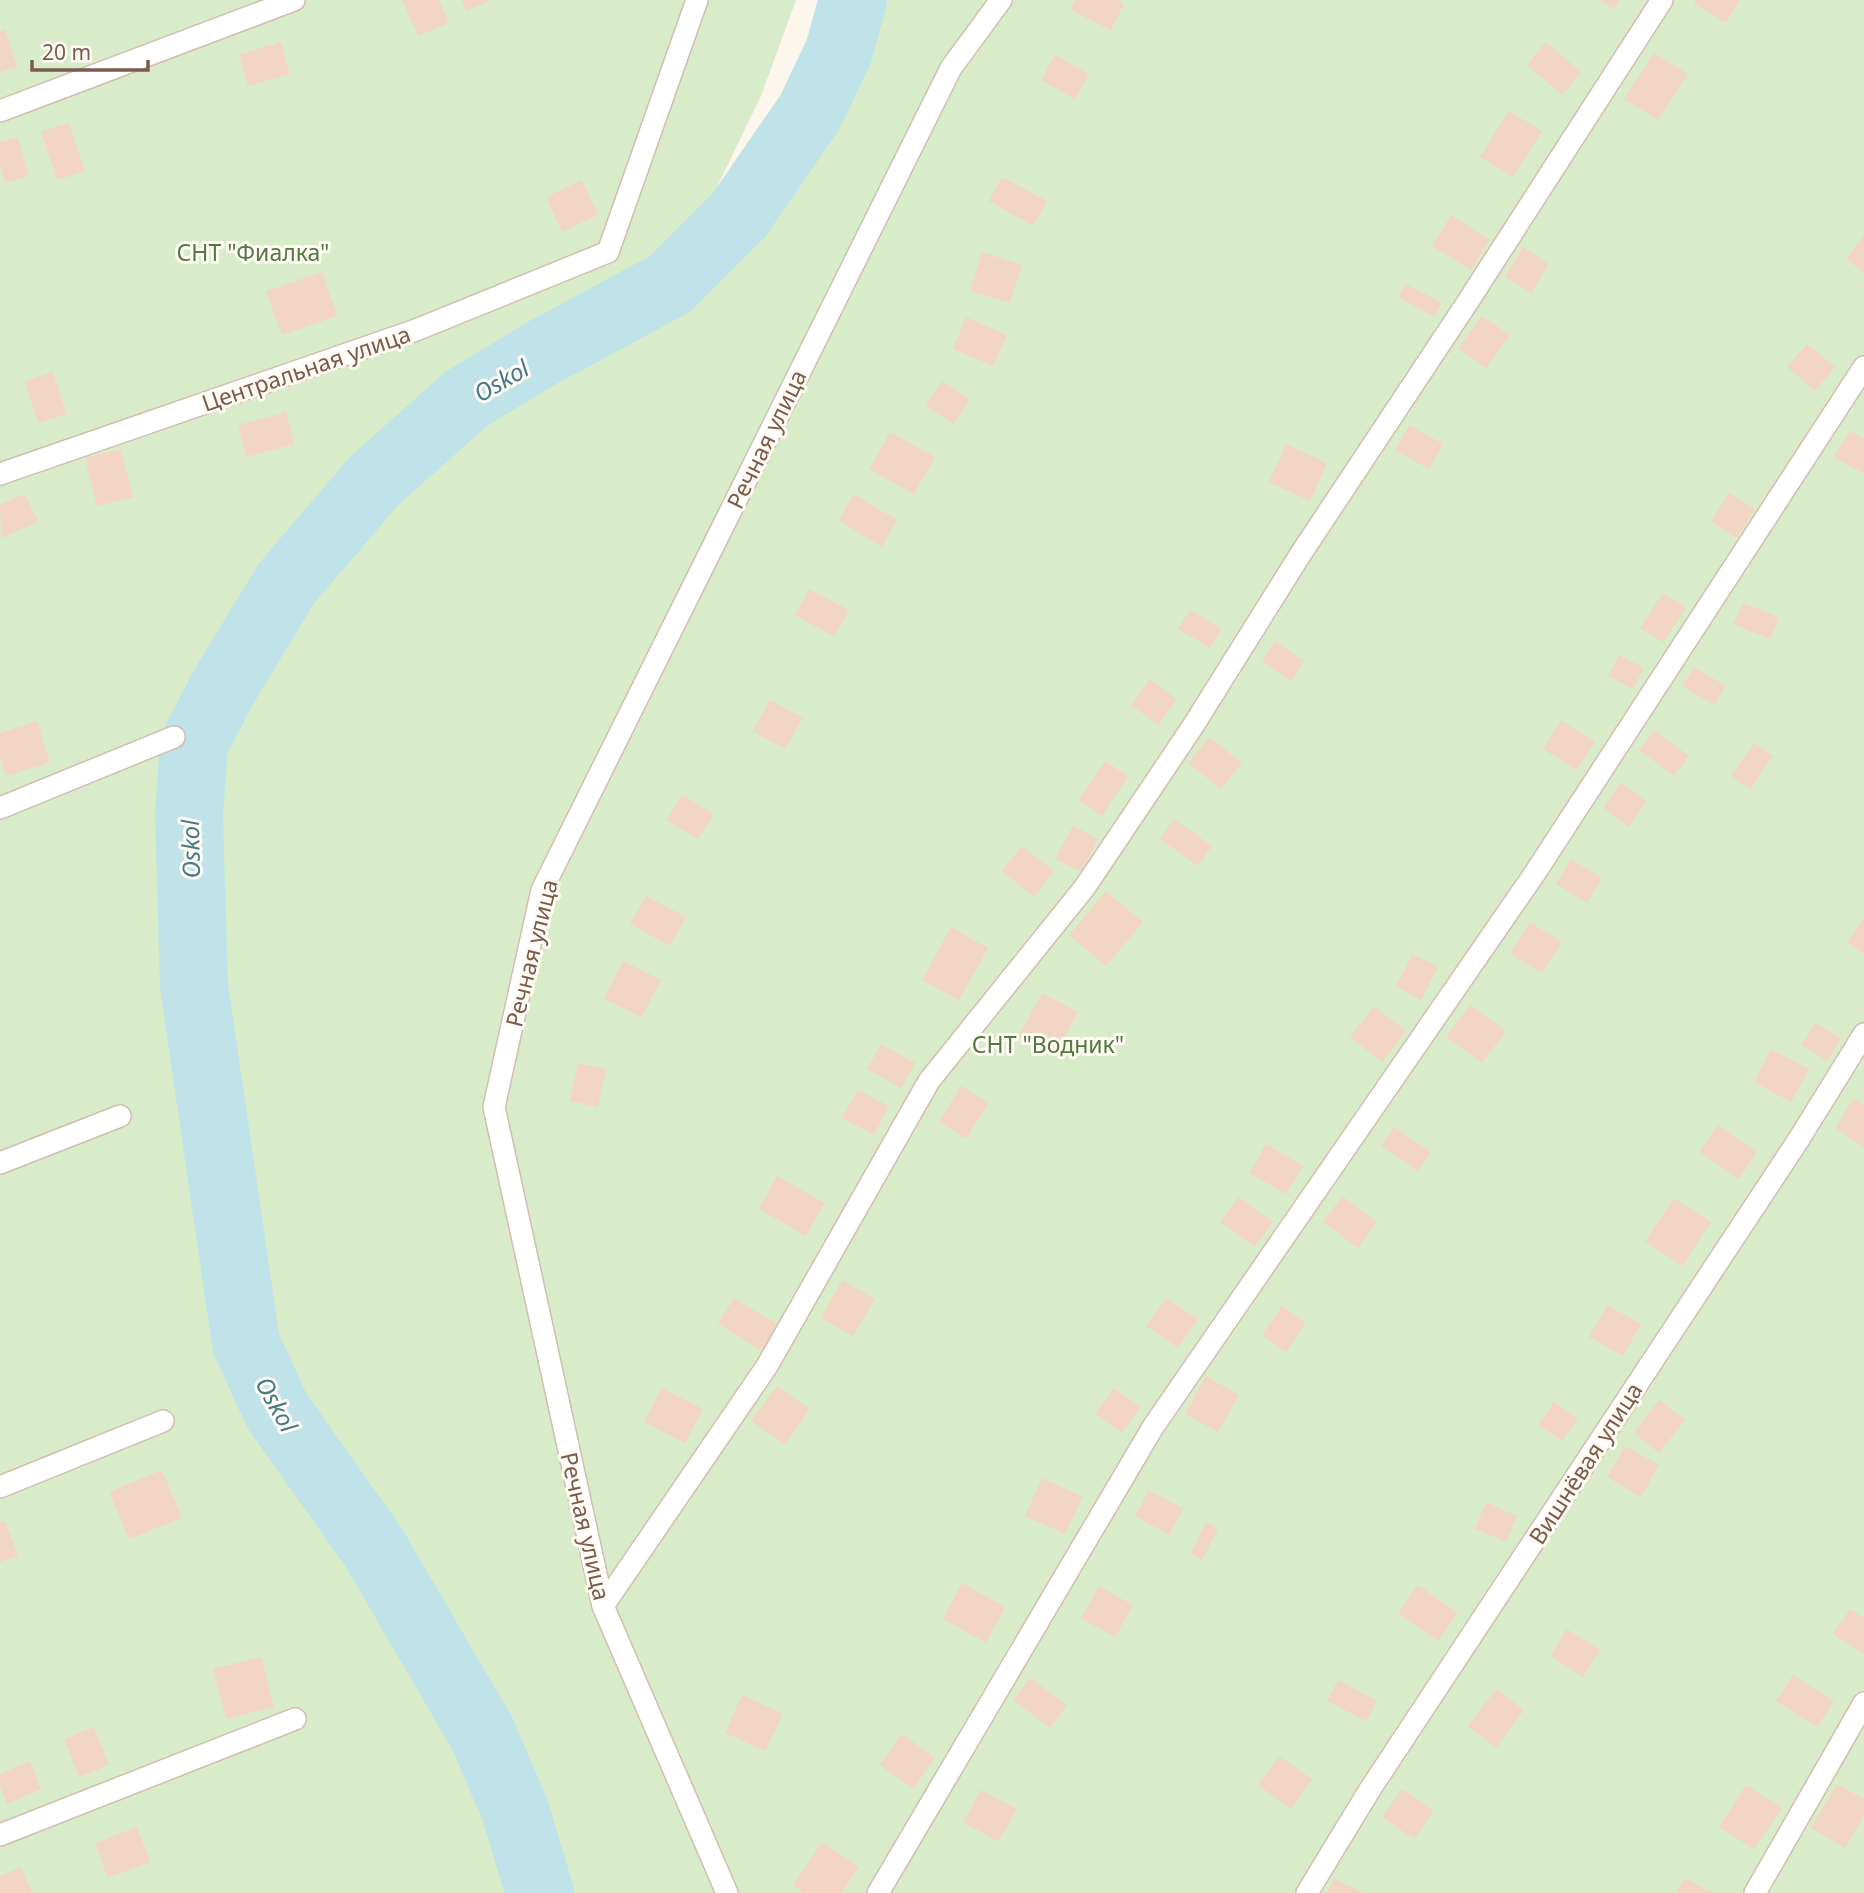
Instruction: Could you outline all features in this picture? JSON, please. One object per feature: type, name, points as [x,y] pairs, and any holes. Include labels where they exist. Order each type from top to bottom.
[{"type":"lane","points":[[0,111],[294,0]]},
{"type":"lane","name":"Центральная улица","points":[[0,474],[416,330],[608,252],[697,0]]},
{"type":"lane","name":"Речная улица","points":[[727,1893],[603,1606],[494,1107],[542,890],[951,68],[1001,0]]},
{"type":"lane","points":[[603,1606],[766,1366],[929,1081],[1085,887],[1193,726],[1300,555],[1662,0]]},
{"type":"lane","points":[[878,1893],[1153,1427],[1535,873],[1864,367]]},
{"type":"lane","points":[[0,808],[174,737]]},
{"type":"lane","name":"Вишнёвая улица","points":[[1307,1893],[1369,1791],[1799,1139],[1864,1034]]},
{"type":"lane","points":[[0,1163],[120,1116]]},
{"type":"lane","points":[[0,1487],[163,1421]]},
{"type":"lane","points":[[1755,1893],[1864,1703]]},
{"type":"lane","points":[[0,1835],[295,1719]]},
{"type":"green space","name":"СНТ \"Фиалка\"","points":[[0,0],[796,0],[761,96],[670,284],[542,353],[466,399],[374,481],[286,584],[223,688],[194,744],[189,815],[194,986],[246,1344],[277,1411],[374,1548],[483,1735],[515,1810],[540,1893],[0,1893]]},
{"type":"green space","name":"СНТ \"Водник\"","points":[[878,0],[1864,0],[1864,1893],[560,1893],[532,1807],[502,1730],[390,1537],[295,1405],[270,1343],[214,989],[214,813],[225,751],[248,702],[310,600],[395,499],[480,425],[554,377],[689,311],[754,235],[829,132],[861,53]]},
{"type":"building","points":[[402,0],[439,0],[449,23],[418,36]]},
{"type":"building","points":[[462,0],[491,0],[466,11]]},
{"type":"building","points":[[1075,0],[1117,0],[1124,4],[1111,30],[1070,10]]},
{"type":"building","points":[[1600,0],[1620,0],[1614,9]]},
{"type":"building","points":[[1696,0],[1740,0],[1726,23],[1694,4]]},
{"type":"building","points":[[5,29],[17,67],[0,72],[0,31]]},
{"type":"building","points":[[281,42],[290,74],[248,86],[239,55]]},
{"type":"building","points":[[1546,42],[1581,72],[1562,95],[1527,65]]},
{"type":"building","points":[[1654,53],[1688,74],[1658,120],[1624,99]]},
{"type":"building","points":[[1055,55],[1089,74],[1075,99],[1041,80]]},
{"type":"building","points":[[1509,111],[1542,131],[1513,177],[1480,157]]},
{"type":"building","points":[[69,123],[85,171],[57,180],[41,132]]},
{"type":"building","points":[[18,137],[29,176],[5,183],[0,165],[0,142]]},
{"type":"building","points":[[1002,177],[1047,201],[1033,226],[989,201]]},
{"type":"building","points":[[582,180],[598,215],[562,232],[546,197]]},
{"type":"building","points":[[1451,215],[1490,240],[1471,270],[1432,246]]},
{"type":"building","points":[[1864,236],[1864,273],[1846,259]]},
{"type":"building","points":[[1523,247],[1549,264],[1531,293],[1505,277]]},
{"type":"building","points":[[982,252],[1022,265],[1010,303],[970,291]]},
{"type":"building","points":[[322,272],[337,316],[282,335],[266,291]]},
{"type":"building","points":[[1406,284],[1442,303],[1434,317],[1398,297]]},
{"type":"building","points":[[1482,316],[1510,335],[1486,368],[1458,348]]},
{"type":"building","points":[[966,317],[1007,335],[993,366],[953,349]]},
{"type":"building","points":[[1807,344],[1835,367],[1815,391],[1787,367]]},
{"type":"building","points":[[53,372],[66,414],[38,423],[25,381]]},
{"type":"building","points":[[942,381],[970,399],[954,424],[925,406]]},
{"type":"building","points":[[286,412],[294,444],[246,457],[238,425]]},
{"type":"building","points":[[1409,425],[1443,444],[1429,469],[1395,450]]},
{"type":"building","points":[[1850,431],[1864,439],[1864,474],[1834,457]]},
{"type":"building","points":[[890,432],[935,457],[914,494],[869,469]]},
{"type":"building","points":[[1286,444],[1327,463],[1310,501],[1269,482]]},
{"type":"building","points":[[121,449],[133,497],[97,506],[85,458]]},
{"type":"building","points":[[1729,493],[1755,509],[1737,538],[1711,522]]},
{"type":"building","points":[[25,494],[38,522],[1,538],[0,504]]},
{"type":"building","points":[[854,494],[897,520],[882,547],[838,520]]},
{"type":"building","points":[[809,589],[849,610],[834,637],[795,615]]},
{"type":"building","points":[[1663,593],[1686,608],[1663,642],[1640,628]]},
{"type":"building","points":[[1743,603],[1779,617],[1770,639],[1733,624]]},
{"type":"building","points":[[1190,610],[1222,629],[1210,648],[1178,629]]},
{"type":"building","points":[[1275,641],[1304,661],[1291,681],[1262,661]]},
{"type":"building","points":[[1619,655],[1644,668],[1633,689],[1608,676]]},
{"type":"building","points":[[1694,667],[1726,686],[1714,705],[1682,686]]},
{"type":"building","points":[[1150,679],[1177,699],[1158,725],[1131,705]]},
{"type":"building","points":[[770,700],[803,718],[785,749],[753,731]]},
{"type":"building","points":[[1561,720],[1595,742],[1577,770],[1543,749]]},
{"type":"building","points":[[37,721],[50,762],[6,776],[0,758],[0,733]]},
{"type":"building","points":[[1654,730],[1689,756],[1674,776],[1639,750]]},
{"type":"building","points":[[1209,737],[1242,763],[1221,789],[1188,763]]},
{"type":"building","points":[[1754,743],[1773,756],[1750,789],[1731,776]]},
{"type":"building","points":[[1105,761],[1128,776],[1102,816],[1079,800]]},
{"type":"building","points":[[1621,782],[1647,801],[1629,827],[1603,808]]},
{"type":"building","points":[[682,795],[714,814],[698,839],[666,820]]},
{"type":"building","points":[[1174,819],[1212,846],[1198,866],[1160,839]]},
{"type":"building","points":[[1073,826],[1098,839],[1081,872],[1055,859]]},
{"type":"building","points":[[1022,846],[1054,871],[1034,897],[1002,871]]},
{"type":"building","points":[[1571,859],[1602,878],[1587,903],[1556,884]]},
{"type":"building","points":[[1106,891],[1143,922],[1106,966],[1069,935]]},
{"type":"building","points":[[646,896],[686,917],[670,946],[630,924]]},
{"type":"building","points":[[1864,918],[1864,954],[1847,942]]},
{"type":"building","points":[[1530,922],[1562,942],[1542,973],[1510,954]]},
{"type":"building","points":[[951,927],[988,948],[959,1000],[922,980]]},
{"type":"building","points":[[1413,954],[1438,967],[1421,1000],[1396,986]]},
{"type":"building","points":[[623,961],[661,980],[642,1017],[604,999]]},
{"type":"building","points":[[1042,993],[1078,1012],[1054,1056],[1018,1037]]},
{"type":"building","points":[[1470,1005],[1506,1031],[1482,1063],[1446,1037]]},
{"type":"building","points":[[1374,1006],[1406,1031],[1382,1062],[1350,1037]]},
{"type":"building","points":[[1815,1023],[1841,1038],[1827,1061],[1801,1045]]},
{"type":"building","points":[[881,1044],[915,1063],[901,1088],[867,1069]]},
{"type":"building","points":[[1771,1049],[1809,1069],[1791,1102],[1754,1082]]},
{"type":"building","points":[[578,1063],[606,1069],[598,1107],[570,1101]]},
{"type":"building","points":[[961,1086],[989,1103],[966,1139],[939,1121]]},
{"type":"building","points":[[858,1090],[889,1106],[874,1135],[842,1118]]},
{"type":"building","points":[[1854,1098],[1864,1105],[1864,1147],[1835,1128]]},
{"type":"building","points":[[1718,1125],[1757,1152],[1739,1179],[1699,1152]]},
{"type":"building","points":[[1394,1127],[1431,1152],[1418,1171],[1381,1146]]},
{"type":"building","points":[[1266,1144],[1303,1166],[1286,1194],[1249,1173]]},
{"type":"building","points":[[777,1176],[825,1203],[806,1236],[759,1209]]},
{"type":"building","points":[[1342,1196],[1377,1222],[1358,1248],[1323,1222]]},
{"type":"building","points":[[1239,1197],[1273,1222],[1255,1247],[1220,1222]]},
{"type":"building","points":[[1674,1198],[1711,1222],[1682,1266],[1645,1241]]},
{"type":"building","points":[[842,1280],[875,1299],[853,1336],[821,1318]]},
{"type":"building","points":[[734,1298],[777,1324],[762,1351],[718,1324]]},
{"type":"building","points":[[1166,1298],[1198,1319],[1178,1348],[1146,1326]]},
{"type":"building","points":[[1607,1305],[1641,1324],[1623,1356],[1589,1337]]},
{"type":"building","points":[[1282,1306],[1306,1323],[1286,1352],[1262,1335]]},
{"type":"building","points":[[1206,1376],[1239,1395],[1218,1432],[1185,1414]]},
{"type":"building","points":[[777,1386],[810,1409],[785,1445],[751,1421]]},
{"type":"building","points":[[662,1388],[703,1409],[685,1443],[644,1422]]},
{"type":"building","points":[[1114,1388],[1141,1407],[1122,1433],[1095,1414]]},
{"type":"building","points":[[1659,1400],[1685,1420],[1659,1453],[1634,1433]]},
{"type":"building","points":[[1554,1402],[1578,1419],[1562,1441],[1538,1425]]},
{"type":"building","points":[[1625,1446],[1659,1465],[1641,1497],[1607,1477]]},
{"type":"building","points":[[162,1470],[182,1518],[129,1539],[109,1492]]},
{"type":"building","points":[[1042,1478],[1083,1497],[1065,1534],[1025,1516]]},
{"type":"building","points":[[1149,1490],[1183,1509],[1169,1535],[1135,1516]]},
{"type":"building","points":[[1486,1502],[1517,1516],[1506,1542],[1475,1529]]},
{"type":"building","points":[[5,1521],[18,1556],[0,1562],[0,1523]]},
{"type":"building","points":[[1206,1522],[1218,1529],[1202,1560],[1190,1554]]},
{"type":"building","points":[[962,1583],[1005,1607],[986,1643],[943,1619]]},
{"type":"building","points":[[1418,1585],[1458,1613],[1438,1641],[1398,1613]]},
{"type":"building","points":[[1099,1586],[1133,1605],[1115,1637],[1081,1618]]},
{"type":"building","points":[[1850,1609],[1864,1618],[1864,1654],[1833,1634]]},
{"type":"building","points":[[1567,1629],[1600,1650],[1583,1677],[1550,1656]]},
{"type":"building","points":[[261,1657],[274,1707],[226,1719],[213,1669]]},
{"type":"building","points":[[1793,1675],[1834,1701],[1817,1727],[1776,1701]]},
{"type":"building","points":[[1030,1678],[1067,1705],[1050,1728],[1013,1700]]},
{"type":"building","points":[[1338,1680],[1377,1701],[1366,1721],[1327,1701]]},
{"type":"building","points":[[1496,1689],[1524,1710],[1496,1748],[1468,1726]]},
{"type":"building","points":[[742,1695],[783,1714],[765,1751],[725,1733]]},
{"type":"building","points":[[94,1727],[109,1765],[79,1777],[64,1739]]},
{"type":"building","points":[[902,1734],[935,1758],[913,1789],[880,1765]]},
{"type":"building","points":[[1279,1756],[1312,1779],[1291,1809],[1258,1785]]},
{"type":"building","points":[[30,1761],[41,1789],[7,1804],[0,1786],[0,1774]]},
{"type":"building","points":[[1837,1784],[1864,1799],[1864,1815],[1845,1848],[1811,1828]]},
{"type":"building","points":[[1746,1785],[1782,1808],[1754,1849],[1719,1827]]},
{"type":"building","points":[[1402,1789],[1434,1811],[1414,1839],[1382,1817]]},
{"type":"building","points":[[981,1790],[1017,1809],[998,1842],[963,1822]]},
{"type":"building","points":[[137,1827],[150,1862],[108,1878],[95,1843]]},
{"type":"building","points":[[822,1842],[859,1867],[841,1893],[804,1893],[793,1886]]},
{"type":"building","points":[[21,1867],[32,1893],[0,1893],[0,1876]]},
{"type":"building","points":[[1685,1878],[1712,1893],[1677,1893]]},
{"type":"building","points":[[1334,1879],[1365,1893],[1327,1893]]},
{"type":"waterway","name":"Oskol","points":[[540,1893],[515,1810],[483,1735],[374,1548],[277,1411],[246,1343],[194,986],[189,815],[194,744],[223,688],[286,584],[374,481],[466,399],[542,353],[670,284],[739,215],[810,112],[839,51],[853,0]]}]
